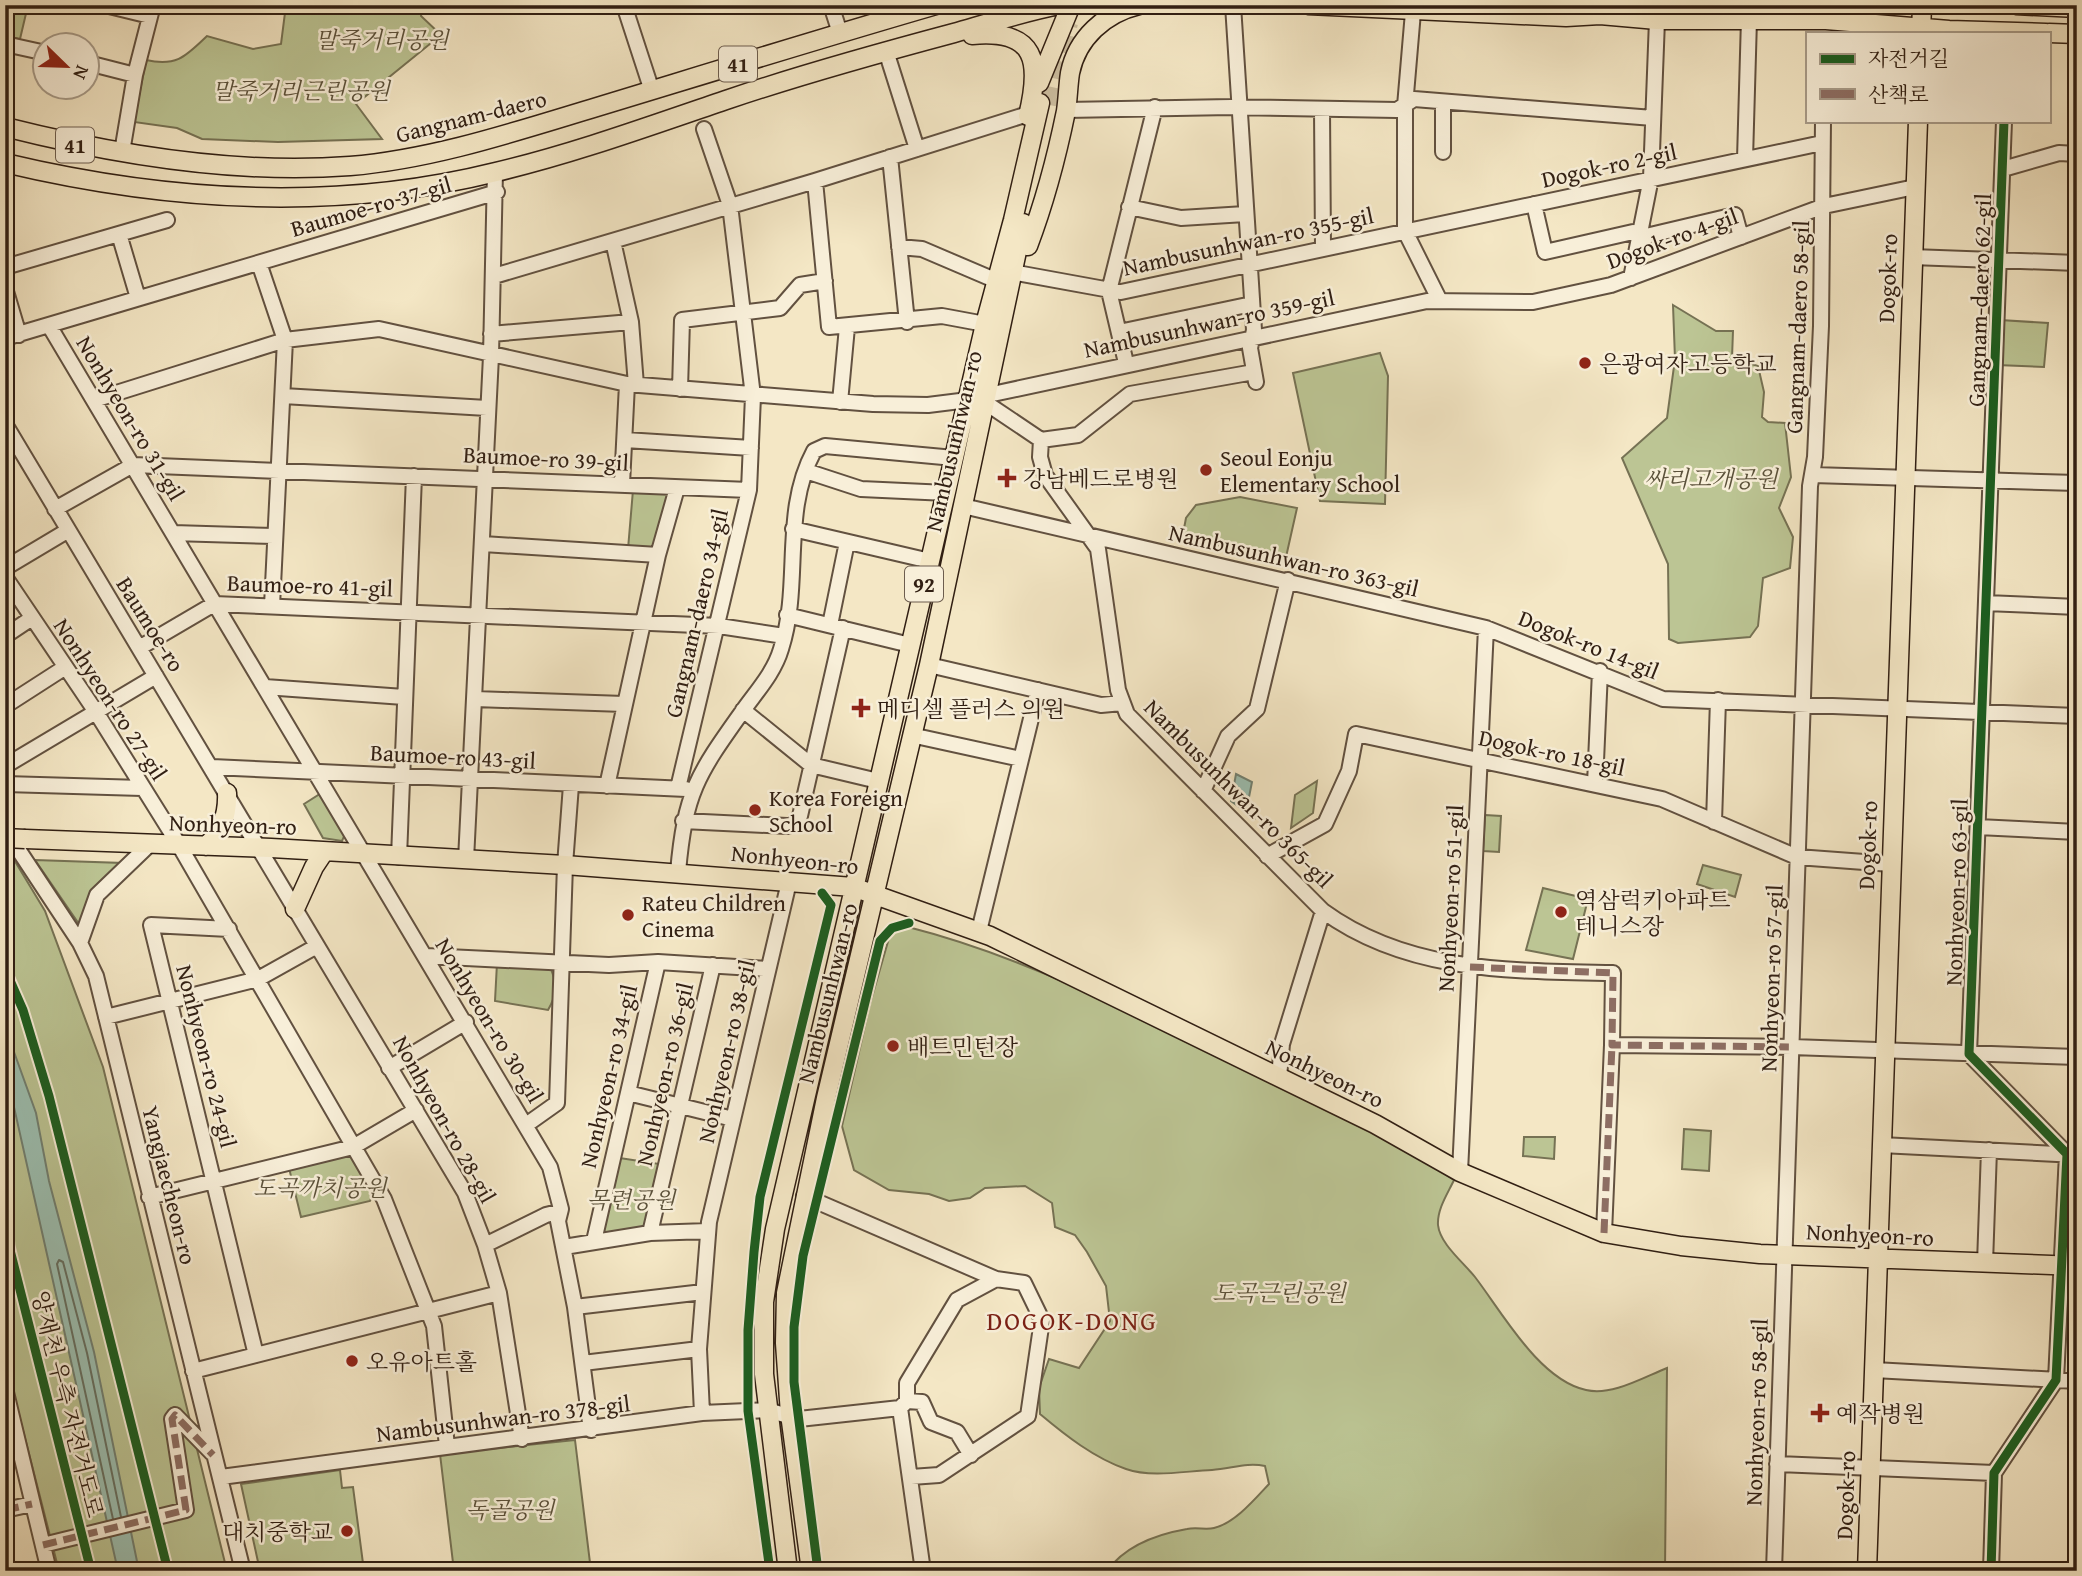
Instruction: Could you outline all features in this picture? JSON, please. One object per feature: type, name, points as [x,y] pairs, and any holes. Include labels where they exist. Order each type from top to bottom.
[{"type":"main road","name":"Gangnam-daero","points":[[5,127],[61,142],[122,152],[260,166],[322,168],[374,164],[541,124],[936,5]]},
{"type":"main road","name":"41","points":[[5,163],[110,185],[269,197],[364,194],[495,172],[623,136],[728,99],[886,51],[1059,5]]},
{"type":"main road","points":[[1043,108],[1065,72],[1072,5]]},
{"type":"main road","points":[[1004,287],[1017,273],[1032,235],[1043,108],[1072,5]]},
{"type":"main road","points":[[1043,108],[1071,71],[1086,38],[1107,18],[1139,5]]},
{"type":"main road","points":[[1308,5],[1413,12],[1566,17],[1600,15],[1657,20],[1749,19],[1826,26],[1977,32]]},
{"type":"main road","points":[[1922,5],[1922,30]]},
{"type":"main road","points":[[2016,5],[2077,8]]},
{"type":"main road","points":[[2050,33],[2077,34]]},
{"type":"main road","points":[[933,38],[997,34],[1024,46],[1035,65],[1043,108]]},
{"type":"main road","name":"Nambusunhwan-ro","points":[[811,1571],[790,1414],[785,1343],[786,1293],[804,1196],[876,895],[987,399],[1004,287],[1043,108]]},
{"type":"main road","name":"Dogok-ro","points":[[1867,1571],[1903,478],[1918,122]]},
{"type":"main road","name":"Nambusunhwan-ro","points":[[788,1571],[767,1410],[763,1344],[765,1287],[775,1229],[853,887],[985,324],[1004,287]]},
{"type":"main road","points":[[206,846],[220,830],[226,814],[227,793]]},
{"type":"main road","name":"Nonhyeon-ro","points":[[5,838],[259,848],[565,865],[853,887],[979,932],[1375,1124],[1460,1171],[1604,1233],[1681,1246],[1786,1255],[2070,1266]]},
{"type":"main road","points":[[295,909],[314,867],[324,852]]},
{"type":"main road","points":[[763,1344],[785,1343]]},
{"type":"street","points":[[105,5],[151,11],[135,75],[122,152]]},
{"type":"street","points":[[624,5],[652,91]]},
{"type":"street","points":[[831,5],[840,33]]},
{"type":"street","points":[[987,399],[1041,440],[1078,435],[1129,394],[1255,377],[1250,348],[1253,338],[1252,304],[1233,5]]},
{"type":"street","points":[[1413,12],[1405,106],[1405,231],[1440,300]]},
{"type":"street","points":[[1745,159],[1749,19]]},
{"type":"street","points":[[1631,278],[1651,178],[1657,20]]},
{"type":"street","points":[[5,44],[32,50]]},
{"type":"street","points":[[886,51],[917,149]]},
{"type":"street","points":[[102,67],[135,75]]},
{"type":"street","points":[[494,276],[815,181],[1043,108],[1397,110],[1414,99],[1653,118]]},
{"type":"street","points":[[1443,102],[1443,152]]},
{"type":"street","points":[[1126,363],[1109,291],[1155,107]]},
{"type":"street","points":[[1322,109],[1323,249]]},
{"type":"street","name":"Gangnam-daero 58-gil","points":[[1804,703],[1824,206],[1823,122]]},
{"type":"street","name":"Gangnam-daero 62-gil","points":[[1990,480],[2004,122]]},
{"type":"street","name":"Gangnam-daero 34-gil","points":[[684,789],[749,490],[753,396],[730,205],[704,129]]},
{"type":"street","name":"Dogok-ro 2-gil","points":[[1405,231],[1822,143]]},
{"type":"street","points":[[2003,169],[2059,153],[2077,154]]},
{"type":"street","points":[[890,158],[907,322]]},
{"type":"street","points":[[467,860],[491,356],[497,192],[495,172]]},
{"type":"street","points":[[815,181],[829,327],[907,322],[942,316],[985,324]]},
{"type":"street","name":"Dogok-ro 4-gil","points":[[1440,300],[1533,302],[1631,278],[1824,206],[1915,187]]},
{"type":"street","name":"Baumoe-ro 37-gil","points":[[12,336],[50,327],[138,298],[497,192]]},
{"type":"street","points":[[1534,204],[1545,252],[1633,232],[1640,235],[1735,215],[1741,237]]},
{"type":"street","points":[[1129,206],[1181,218],[1245,214]]},
{"type":"street","points":[[5,267],[167,220]]},
{"type":"street","name":"Nambusunhwan-ro 355-gil","points":[[1017,273],[1121,292],[1405,231]]},
{"type":"street","points":[[119,234],[138,298]]},
{"type":"street","points":[[614,241],[631,322],[631,384],[622,484]]},
{"type":"street","points":[[899,247],[922,249],[1004,287]]},
{"type":"street","points":[[1912,257],[2077,263]]},
{"type":"street","points":[[259,263],[285,340],[272,606]]},
{"type":"street","points":[[680,389],[682,320],[780,308],[800,285],[825,281]]},
{"type":"street","points":[[5,288],[12,336]]},
{"type":"street","name":"Nambusunhwan-ro 359-gil","points":[[987,399],[1126,363],[1440,300]]},
{"type":"street","points":[[1119,332],[1252,304]]},
{"type":"street","points":[[491,334],[631,322]]},
{"type":"street","name":"Nonhyeon-ro 31-gil","points":[[50,327],[366,855]]},
{"type":"street","points":[[840,402],[847,327]]},
{"type":"street","points":[[94,400],[285,340],[379,329],[491,356],[631,384],[840,402],[928,405],[968,400]]},
{"type":"street","points":[[284,396],[487,408]]},
{"type":"street","name":"Baumoe-ro","points":[[5,424],[259,848]]},
{"type":"street","points":[[625,440],[751,448]]},
{"type":"street","points":[[1041,440],[1040,457],[1045,475],[1098,549],[1122,703]]},
{"type":"street","points":[[678,872],[684,789],[701,771],[770,674],[784,636],[794,570],[795,504],[814,450],[825,446],[954,458]]},
{"type":"street","points":[[55,509],[133,465]]},
{"type":"street","name":"Baumoe-ro 39-gil","points":[[133,465],[485,477],[749,490]]},
{"type":"street","name":"Nambusunhwan-ro","points":[[806,471],[861,489],[947,493]]},
{"type":"street","points":[[1813,475],[2077,483]]},
{"type":"street","points":[[408,612],[414,476]]},
{"type":"street","name":"Nonhyeon-ro 63-gil","points":[[1969,1054],[1990,480]]},
{"type":"street","points":[[607,786],[658,555],[677,488]]},
{"type":"street","name":"Nambusunhwan-ro 363-gil","points":[[963,506],[1486,628]]},
{"type":"street","name":"Nambusunhwan-ro","points":[[793,528],[930,561]]},
{"type":"street","points":[[5,568],[67,531]]},
{"type":"street","name":"Nonhyeon-ro 31-gil","points":[[173,533],[274,536]]},
{"type":"street","points":[[682,821],[787,826],[794,824],[800,816],[837,626],[847,542]]},
{"type":"street","points":[[483,544],[658,555]]},
{"type":"street","name":"Nonhyeon-ro 27-gil","points":[[5,577],[96,712],[179,845],[384,1199],[434,1326],[447,1446]]},
{"type":"street","points":[[1203,791],[1228,736],[1257,709],[1288,580]]},
{"type":"street","points":[[1986,603],[2077,607]]},
{"type":"street","name":"Baumoe-ro 41-gil","points":[[139,648],[214,604],[719,626],[784,636]]},
{"type":"street","name":"Baumoe-ro 41-gil","points":[[400,857],[408,612]]},
{"type":"street","points":[[787,615],[910,645]]},
{"type":"street","points":[[5,636],[32,618]]},
{"type":"street","name":"Dogok-ro 14-gil","points":[[1486,628],[1600,671],[1663,699],[2077,716]]},
{"type":"street","name":"Nonhyeon-ro 51-gil","points":[[1460,1171],[1486,628]]},
{"type":"street","name":"Nambusunhwan-ro 365-gil","points":[[929,664],[1101,705],[1122,703],[1127,715],[1323,911],[1361,936],[1442,963],[1470,967],[1614,973],[1612,1045]]},
{"type":"street","points":[[5,706],[64,668]]},
{"type":"street","points":[[1595,784],[1600,671]]},
{"type":"street","points":[[5,766],[156,676]]},
{"type":"street","points":[[265,687],[404,697]]},
{"type":"street","points":[[979,932],[1038,690]]},
{"type":"street","points":[[475,699],[624,704]]},
{"type":"street","points":[[1714,822],[1718,700]]},
{"type":"street","name":"Nonhyeon-ro 57-gil","points":[[1786,1255],[1804,703]]},
{"type":"street","points":[[743,710],[811,765],[878,781]]},
{"type":"street","name":"Dogok-ro 18-gil","points":[[1267,856],[1325,824],[1349,771],[1356,734],[1662,799],[1797,857],[1891,864]]},
{"type":"street","points":[[911,735],[1021,759]]},
{"type":"street","name":"Baumoe-ro 43-gil","points":[[212,767],[684,789]]},
{"type":"street","points":[[5,784],[142,788]]},
{"type":"street","points":[[527,1125],[557,1103],[565,865],[571,785]]},
{"type":"street","points":[[1978,827],[2077,832]]},
{"type":"street","name":"Yangjaecheon-ro","points":[[5,830],[80,943],[96,976],[243,1571]]},
{"type":"street","points":[[80,943],[97,895],[149,845]]},
{"type":"street","name":"Nonhyeon-ro 28-gil","points":[[259,848],[465,1194],[485,1245],[499,1293],[522,1439]]},
{"type":"street","name":"Nonhyeon-ro 30-gil","points":[[366,855],[551,1167],[561,1209],[558,1212],[575,1307],[592,1430]]},
{"type":"street","name":"Nonhyeon-ro 38-gil","points":[[702,1413],[699,1349],[708,1231],[789,882]]},
{"type":"street","points":[[1279,1077],[1282,1044],[1323,911]]},
{"type":"street","name":"Nonhyeon-ro 24-gil","points":[[229,929],[151,925],[257,1355]]},
{"type":"street","points":[[106,1017],[258,979],[317,946]]},
{"type":"street","points":[[425,956],[632,965],[658,962],[768,969]]},
{"type":"street","name":"Nonhyeon-ro 34-gil","points":[[594,1241],[658,962]]},
{"type":"street","name":"Nonhyeon-ro 36-gil","points":[[650,1233],[713,965]]},
{"type":"street","points":[[390,1068],[466,1022]]},
{"type":"street","points":[[1604,1233],[1612,1045],[1791,1047],[2077,1058]]},
{"type":"street","points":[[1969,1054],[2072,1154],[2070,1266],[2056,1380],[1994,1473],[1991,1571]]},
{"type":"street","points":[[628,1093],[733,1119]]},
{"type":"street","points":[[149,1197],[353,1146],[416,1110]]},
{"type":"street","points":[[1881,1145],[2072,1154]]},
{"type":"street","points":[[1985,1264],[1989,1150]]},
{"type":"street","points":[[804,1196],[996,1279],[1024,1283],[1042,1320],[1028,1416],[939,1475],[911,1477]]},
{"type":"street","points":[[485,1245],[546,1215],[558,1212]]},
{"type":"street","points":[[564,1247],[650,1233],[708,1231]]},
{"type":"street","name":"Nonhyeon-ro 58-gil","points":[[1774,1571],[1786,1255]]},
{"type":"street","points":[[923,1571],[903,1404],[906,1383],[957,1300],[996,1279]]},
{"type":"street","points":[[575,1307],[703,1292]]},
{"type":"street","points":[[193,1371],[499,1293]]},
{"type":"street","points":[[583,1363],[699,1349]]},
{"type":"street","points":[[1874,1370],[2077,1381]]},
{"type":"street","points":[[5,1388],[50,1571]]},
{"type":"street","points":[[903,1404],[922,1402],[931,1422],[957,1432],[971,1455]]},
{"type":"street","name":"Nambusunhwan-ro 378-gil","points":[[221,1477],[447,1446],[592,1430],[702,1413],[767,1410],[790,1414],[799,1419],[903,1404]]},
{"type":"street","points":[[44,1545],[186,1510],[172,1419],[175,1415],[213,1455]]},
{"type":"street","points":[[1777,1464],[1994,1473]]},
{"type":"street","points":[[5,1510],[32,1504]]},
{"type":"green space","points":[[5,5],[28,5],[20,39],[5,36]]},
{"type":"green space","name":"말죽거리근린공원","points":[[286,5],[424,5],[421,16],[441,35],[356,104],[382,139],[278,142],[202,139],[177,128],[134,122],[146,60],[173,61],[193,49],[207,36],[253,49],[281,44]]},
{"type":"green space","name":"싸리고개공원","points":[[1673,305],[1716,331],[1733,331],[1732,358],[1758,366],[1764,392],[1762,417],[1768,422],[1785,423],[1791,477],[1779,508],[1793,537],[1790,568],[1763,578],[1758,626],[1750,637],[1678,643],[1669,639],[1668,564],[1622,458],[1667,418],[1675,359]]},
{"type":"green space","points":[[2000,320],[2048,323],[2044,367],[1997,365]]},
{"type":"green space","points":[[1380,353],[1388,376],[1385,504],[1320,501],[1293,373]]},
{"type":"green space","points":[[633,490],[673,492],[656,551],[628,549]]},
{"type":"green space","points":[[1240,497],[1297,508],[1286,557],[1182,539],[1186,518],[1196,505]]},
{"type":"green space","points":[[1317,781],[1313,813],[1291,828],[1295,795]]},
{"type":"green space","points":[[323,792],[346,832],[342,841],[323,838],[304,804]]},
{"type":"green space","points":[[1485,815],[1501,816],[1499,852],[1483,851]]},
{"type":"green space","points":[[5,858],[13,858],[45,911],[103,1067],[227,1571],[59,1571],[5,1360]]},
{"type":"green space","points":[[35,860],[122,863],[91,890],[79,924]]},
{"type":"green space","points":[[1703,865],[1741,875],[1735,897],[1697,884]]},
{"type":"green space","name":"역삼럭키아파트 테니스장","points":[[1543,888],[1588,899],[1573,959],[1526,950]]},
{"type":"green space","name":"도곡근린공원","points":[[908,927],[996,954],[1123,1009],[1378,1135],[1454,1180],[1439,1213],[1438,1225],[1443,1239],[1537,1359],[1569,1384],[1596,1391],[1627,1385],[1667,1368],[1665,1571],[1107,1571],[1114,1562],[1143,1542],[1187,1529],[1214,1528],[1229,1521],[1244,1510],[1269,1484],[1265,1466],[1245,1465],[1169,1473],[1136,1472],[1103,1459],[1070,1438],[1040,1414],[1039,1388],[1049,1359],[1079,1368],[1110,1321],[1106,1286],[1075,1235],[1055,1227],[1052,1203],[1025,1186],[985,1188],[970,1198],[949,1201],[929,1194],[889,1190],[854,1170],[842,1126],[870,1004],[889,938],[899,928]]},
{"type":"green space","points":[[497,963],[551,969],[555,990],[548,1010],[495,1001]]},
{"type":"green space","points":[[1684,1129],[1711,1131],[1709,1171],[1682,1169]]},
{"type":"green space","points":[[1524,1137],[1555,1137],[1554,1159],[1523,1156]]},
{"type":"green space","name":"도곡까치공원","points":[[350,1154],[375,1190],[370,1201],[301,1217],[289,1168]]},
{"type":"green space","name":"목련공원","points":[[613,1157],[666,1165],[650,1233],[594,1241]]},
{"type":"green space","name":"독골공원","points":[[575,1440],[591,1571],[454,1571],[440,1454]]},
{"type":"green space","points":[[340,1470],[342,1488],[353,1487],[364,1571],[260,1571],[241,1484]]},
{"type":"water","points":[[1236,774],[1252,782],[1247,807],[1256,819],[1231,801]]},
{"type":"water","points":[[5,1027],[36,1113],[49,1181],[94,1352],[139,1571],[118,1571],[5,1067]]},
{"type":"tunnel","points":[[1050,105],[1069,23]]},
{"type":"marked path","points":[[1470,967],[1613,973],[1612,1045],[1792,1047]]},
{"type":"marked path","points":[[1604,1233],[1612,1045]]},
{"type":"marked path","points":[[43,1545],[186,1510],[172,1419],[175,1415],[213,1455]]},
{"type":"marked path","points":[[5,1510],[32,1504]]},
{"type":"cycle path","points":[[1991,1571],[1994,1473],[2056,1380],[2067,1154],[1969,1054],[2004,122]]},
{"type":"cycle path","points":[[770,1571],[748,1411],[748,1330],[760,1197],[831,905],[822,893]]},
{"type":"cycle path","points":[[818,1571],[794,1382],[794,1327],[803,1256],[880,941],[892,928],[909,923]]},
{"type":"cycle path","points":[[5,969],[23,1010],[49,1096],[168,1571]]},
{"type":"cycle path","name":"양재천 우측 자전거도로","points":[[5,1204],[9,1246],[91,1571]]},
{"type":"place","name":"은광여자고등학교","points":[[1585,363]]},
{"type":"place","name":"Seoul Eonju Elementary School","points":[[1206,470]]},
{"type":"place","name":"강남베드로병원","points":[[1007,478]]},
{"type":"place","name":"메디셀 플러스 의원","points":[[861,708]]},
{"type":"place","name":"Korea Foreign School","points":[[755,810]]},
{"type":"place","name":"역삼럭키아파트 테니스장","points":[[1561,912]]},
{"type":"place","name":"Rateu Children Cinema","points":[[628,915]]},
{"type":"place","name":"배트민턴장","points":[[893,1046]]},
{"type":"place","name":"오유아트홀","points":[[352,1361]]},
{"type":"place","name":"예작병원","points":[[1820,1413]]},
{"type":"place","name":"대치중학교","points":[[347,1531]]},
{"type":"district","name":"DOGOK-DONG","points":[[1072,1320]]},
{"type":"park label","name":"말죽거리공원","points":[[382,39]]}]
